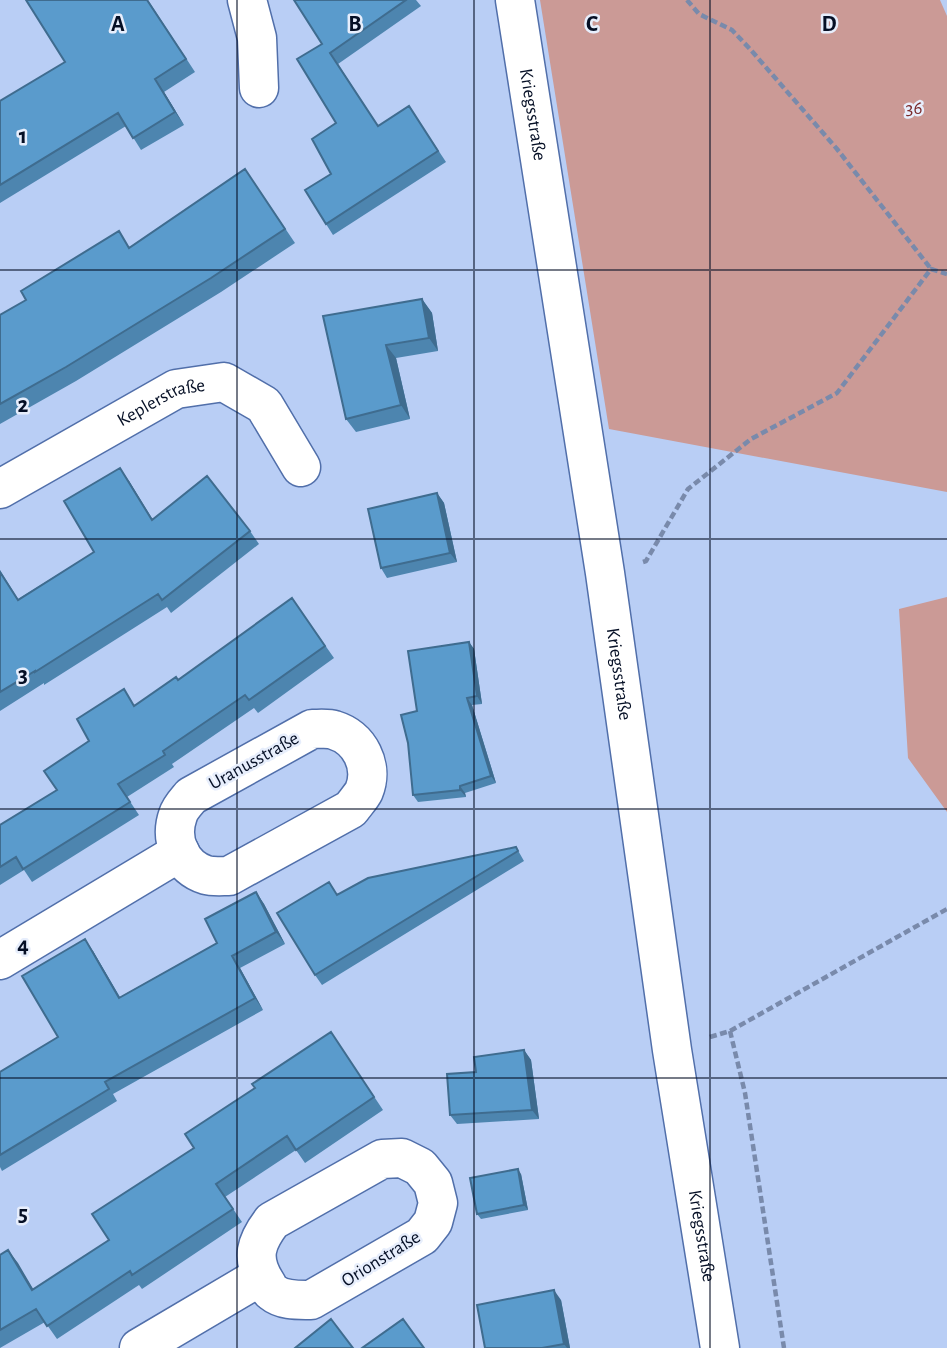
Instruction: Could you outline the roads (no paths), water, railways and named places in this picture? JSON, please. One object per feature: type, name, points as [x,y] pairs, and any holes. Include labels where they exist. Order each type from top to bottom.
[{"type":"street","points":[[247,0],[257,38],[259,88]]},
{"type":"street","name":"Kriegsstraße","points":[[514,0],[605,573],[672,1050],[720,1348]]},
{"type":"street","name":"Keplerstraße","points":[[0,489],[176,389],[224,382],[264,405],[301,467]]},
{"type":"street","name":"Uranusstraße","points":[[312,729],[333,729],[351,738],[364,754],[368,773],[363,793],[351,808],[237,872],[229,876],[209,876],[191,867],[180,852],[174,832],[178,812],[191,796],[312,729]]},
{"type":"street","points":[[0,961],[180,852]]},
{"type":"street","name":"Orionstraße","points":[[402,1158],[420,1167],[433,1183],[438,1203],[433,1223],[422,1237],[319,1297],[311,1300],[290,1300],[272,1292],[261,1276],[256,1256],[260,1237],[272,1221],[373,1163],[382,1159],[402,1158]]},
{"type":"street","points":[[139,1348],[261,1276]]},
{"type":"park label","name":"36","points":[[914,108]]}]
